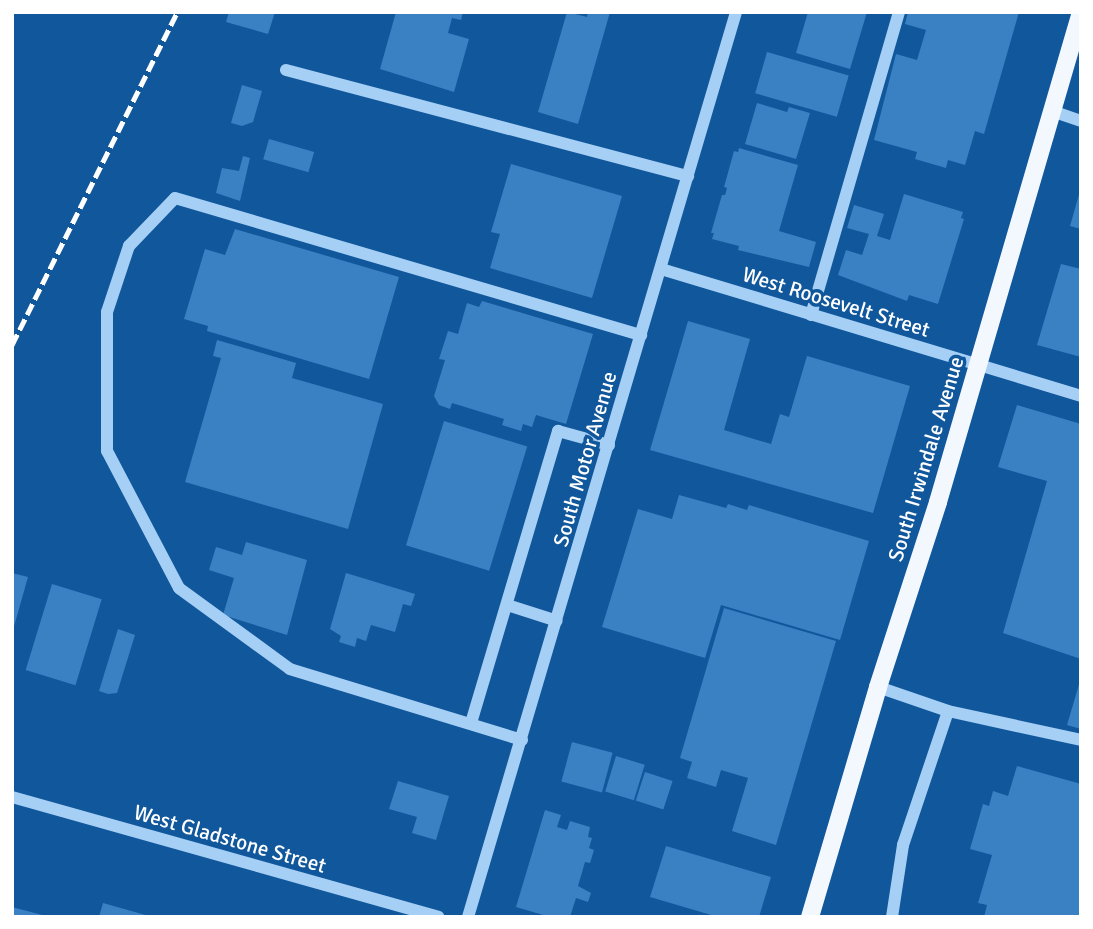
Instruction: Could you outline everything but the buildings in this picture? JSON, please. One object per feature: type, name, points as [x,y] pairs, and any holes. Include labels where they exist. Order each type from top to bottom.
[{"type":"main road","name":"South Irwindale Avenue","points":[[810,917],[978,366],[1052,111],[1078,34],[1081,12]]},
{"type":"street","name":"South Motor Avenue","points":[[468,917],[736,12]]},
{"type":"street","points":[[811,315],[899,12]]},
{"type":"street","points":[[286,70],[688,176]]},
{"type":"street","points":[[1052,111],[1081,121]]},
{"type":"street","points":[[522,740],[290,669],[179,588],[107,451],[107,312],[129,246],[175,198],[641,335]]},
{"type":"street","name":"West Roosevelt Street","points":[[661,269],[1081,396]]},
{"type":"street","points":[[471,723],[558,430],[609,445]]},
{"type":"street","points":[[507,605],[557,621]]},
{"type":"street","points":[[878,687],[948,711],[1081,740]]},
{"type":"street","points":[[892,917],[902,845],[948,711]]},
{"type":"street","name":"West Gladstone Street","points":[[12,797],[438,917]]},
{"type":"railway","points":[[12,345],[177,12]]}]
